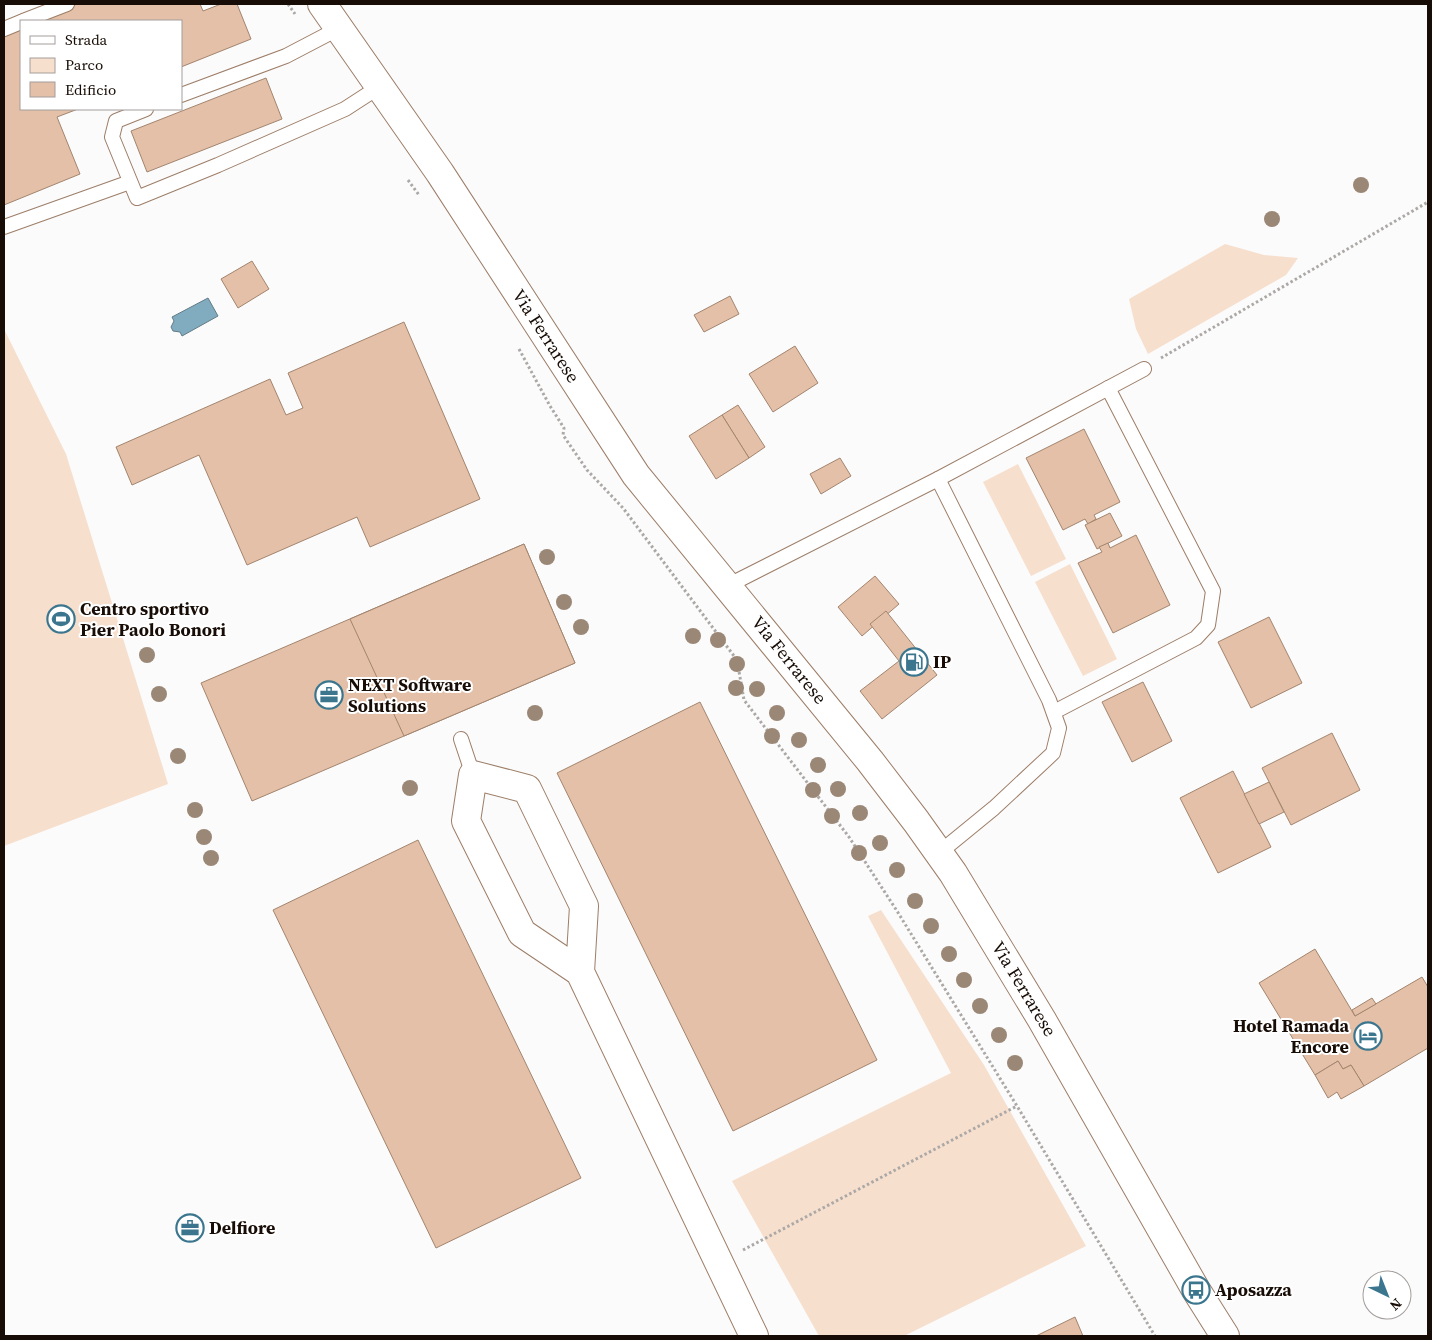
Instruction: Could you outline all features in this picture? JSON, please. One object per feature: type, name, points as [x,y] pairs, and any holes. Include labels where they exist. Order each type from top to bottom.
[{"type":"main road","points":[[308,4],[322,37],[372,77]]},
{"type":"main road","name":"Via Ferrarese","points":[[322,4],[440,173],[636,475],[870,761],[939,853],[980,916],[1028,996],[1196,1290],[1225,1336]]},
{"type":"main road","points":[[580,972],[522,933],[466,821],[473,775],[527,790],[584,906],[580,972],[754,1336]]},
{"type":"lane","points":[[27,20],[67,4]]},
{"type":"lane","points":[[4,29],[20,23]]},
{"type":"lane","points":[[182,95],[286,56],[322,37]]},
{"type":"lane","points":[[143,110],[116,120],[112,137],[137,198],[218,165],[345,109],[372,77]]},
{"type":"lane","points":[[4,226],[130,182]]},
{"type":"lane","points":[[727,586],[938,479],[1144,369]]},
{"type":"lane","points":[[1054,712],[1196,638],[1208,625],[1213,591],[1108,388]]},
{"type":"lane","points":[[938,479],[1050,700],[1059,728],[1053,753],[994,808],[939,853]]},
{"type":"lane","points":[[461,739],[473,775]]},
{"type":"path","points":[[288,4],[322,37]]},
{"type":"path","points":[[407,178],[423,201]]},
{"type":"path","points":[[1144,369],[1428,202]]},
{"type":"path","points":[[516,343],[564,428],[563,436],[587,470],[623,508],[737,660],[744,700],[849,837],[897,911],[1155,1336]]},
{"type":"path","points":[[719,1263],[1017,1106]]},
{"type":"green space","points":[[1225,244],[1264,255],[1298,258],[1286,275],[1148,354],[1136,329],[1129,299]]},
{"type":"green space","name":"Centro sportivo Pier Paolo Bonori","points":[[4,329],[66,454],[168,784],[4,846]]},
{"type":"green space","points":[[1018,464],[1066,559],[1031,576],[983,482]]},
{"type":"green space","points":[[1070,564],[1117,659],[1083,676],[1035,582]]},
{"type":"green space","points":[[881,910],[984,1065],[1086,1246],[904,1336],[819,1336],[732,1181],[951,1073],[868,916]]},
{"type":"water","points":[[208,298],[218,316],[182,336],[180,332],[173,331],[171,327],[174,321],[172,317]]},
{"type":"building","points":[[77,4],[200,4],[203,11],[221,4],[237,4],[251,39],[182,67],[182,20],[37,20]]},
{"type":"building","points":[[20,26],[20,110],[75,110],[57,117],[80,174],[4,205],[4,33]]},
{"type":"building","points":[[266,78],[282,119],[147,172],[131,131]]},
{"type":"building","points":[[252,261],[269,289],[238,308],[221,279]]},
{"type":"building","points":[[730,296],[739,314],[704,332],[694,315]]},
{"type":"building","points":[[404,322],[480,499],[370,547],[357,517],[247,565],[199,455],[132,485],[116,447],[270,379],[286,415],[303,408],[288,373]]},
{"type":"building","points":[[795,346],[818,383],[773,412],[749,374]]},
{"type":"building","points":[[738,405],[765,447],[749,458],[722,415]]},
{"type":"building","points":[[722,415],[749,458],[716,479],[689,436]]},
{"type":"building","points":[[1084,429],[1120,502],[1094,515],[1096,519],[1088,524],[1085,519],[1063,530],[1026,458]]},
{"type":"building","points":[[840,458],[851,476],[821,494],[810,474]]},
{"type":"building","points":[[1110,513],[1122,536],[1097,549],[1085,525]]},
{"type":"building","points":[[1136,535],[1170,605],[1113,633],[1078,563],[1102,552],[1099,547],[1108,543],[1110,548]]},
{"type":"building","points":[[524,544],[575,663],[252,801],[201,683]]},
{"type":"building","points":[[524,544],[575,663],[404,736],[350,619]]},
{"type":"building","points":[[875,576],[899,604],[862,636],[838,607]]},
{"type":"building","points":[[886,611],[937,675],[882,719],[860,691],[899,661],[870,624]]},
{"type":"building","points":[[1269,617],[1302,683],[1251,708],[1218,642]]},
{"type":"building","points":[[1143,682],[1172,741],[1132,762],[1102,702]]},
{"type":"building","points":[[700,702],[877,1060],[733,1131],[557,773]]},
{"type":"building","points":[[1332,733],[1360,790],[1291,825],[1262,768]]},
{"type":"building","points":[[1233,771],[1271,847],[1218,873],[1180,798]]},
{"type":"building","points":[[1269,782],[1284,812],[1259,824],[1244,794]]},
{"type":"building","points":[[418,840],[581,1178],[436,1248],[273,910]]},
{"type":"building","points":[[1315,949],[1355,1016],[1422,977],[1428,987],[1428,1048],[1364,1086],[1351,1065],[1343,1069],[1338,1061],[1315,1075],[1259,983]]},
{"type":"building","points":[[1372,998],[1376,1004],[1355,1016],[1352,1010]]},
{"type":"building","points":[[1338,1061],[1343,1069],[1351,1065],[1364,1086],[1341,1099],[1337,1092],[1328,1098],[1315,1075]]},
{"type":"building","points":[[1075,1317],[1083,1336],[1036,1336]]},
{"type":"place","name":"Centro sportivo Pier Paolo Bonori","points":[[61,619]]},
{"type":"place","name":"IP","points":[[914,662]]},
{"type":"place","name":"NEXT Software Solutions","points":[[329,695]]},
{"type":"place","name":"Hotel Ramada Encore","points":[[1368,1036]]},
{"type":"place","name":"Delfiore","points":[[190,1228]]},
{"type":"place","name":"Aposazza","points":[[1196,1290]]}]
